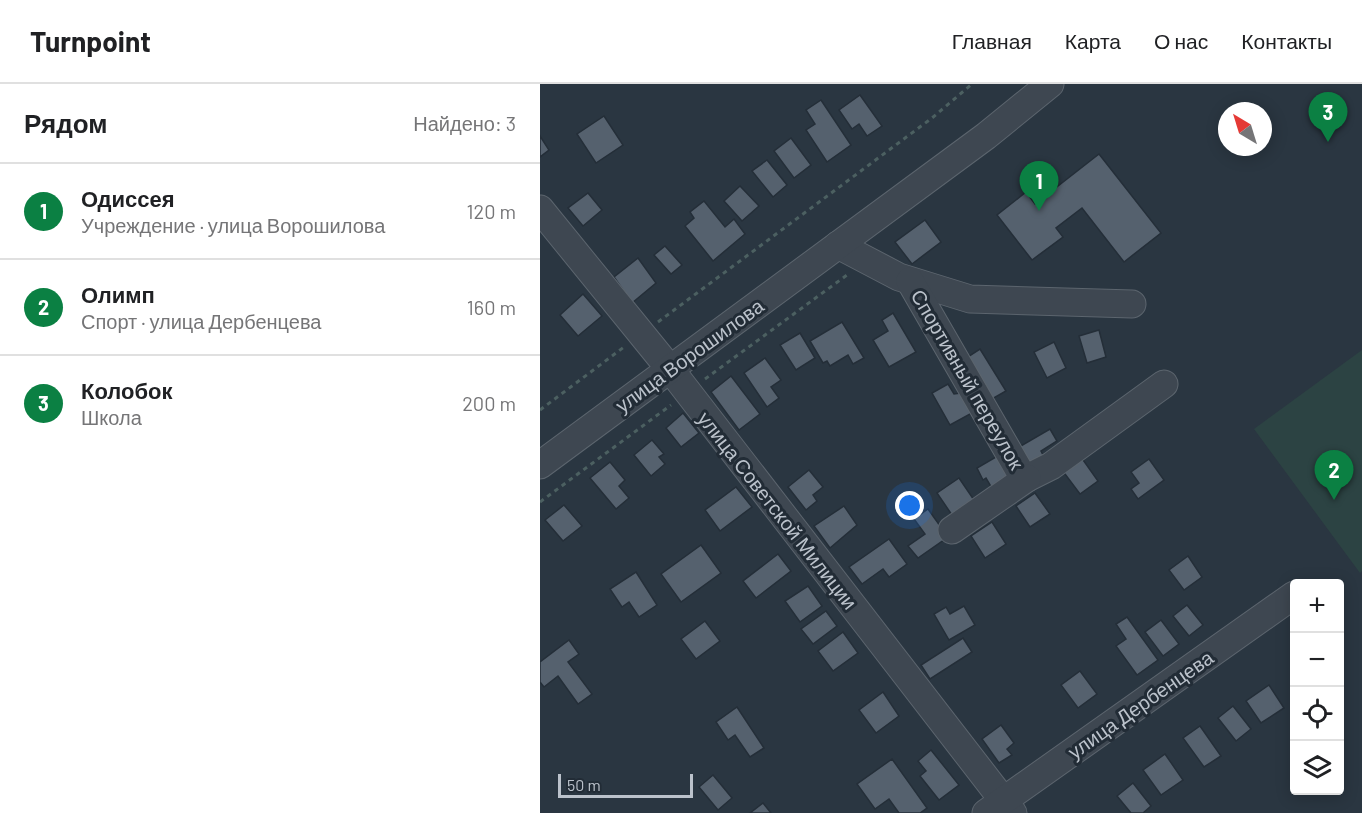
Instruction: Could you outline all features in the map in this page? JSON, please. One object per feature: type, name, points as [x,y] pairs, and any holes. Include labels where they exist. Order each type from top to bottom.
[{"type":"street","name":"улица Ворошилова","points":[[540,465],[986,136],[1050,84]]},
{"type":"street","name":"улица Советской Милиции","points":[[540,209],[670,369],[1001,809]]},
{"type":"street","points":[[838,244],[899,277],[970,299],[1132,304]]},
{"type":"street","name":"Спортивный переулок","points":[[910,281],[1019,470],[1027,478]]},
{"type":"street","name":"Спортивный переулок","points":[[952,530],[1027,478],[1051,466],[1164,384]]},
{"type":"street","name":"улица Дербенцева","points":[[1001,809],[1290,598]]},
{"type":"path","points":[[540,410],[932,118],[972,84]]},
{"type":"green space","points":[[1362,350],[1362,571],[1360,573],[1254,429]]},
{"type":"building","points":[[860,95],[882,126],[867,136],[859,124],[852,129],[839,110]]},
{"type":"building","points":[[821,100],[851,145],[827,162],[806,130],[815,124],[806,110]]},
{"type":"building","points":[[604,116],[623,145],[596,163],[577,134]]},
{"type":"building","points":[[540,136],[549,150],[540,157]]},
{"type":"building","points":[[791,138],[811,165],[794,178],[774,151]]},
{"type":"building","points":[[1099,154],[1161,233],[1124,262],[1082,208],[1056,228],[1063,237],[1032,260],[997,215],[1026,192],[1035,204]]},
{"type":"building","points":[[767,160],[787,185],[773,197],[752,171]]},
{"type":"building","points":[[740,186],[759,206],[742,221],[724,201]]},
{"type":"building","points":[[588,193],[602,210],[583,226],[568,208]]},
{"type":"building","points":[[704,201],[725,227],[734,219],[745,234],[713,261],[685,226],[694,218],[690,212]]},
{"type":"building","points":[[925,220],[941,242],[912,264],[895,242]]},
{"type":"building","points":[[665,246],[682,265],[671,274],[654,255]]},
{"type":"building","points":[[638,258],[656,283],[632,303],[614,277]]},
{"type":"building","points":[[583,294],[602,316],[578,336],[560,315]]},
{"type":"building","points":[[893,313],[916,352],[889,367],[873,340],[888,331],[882,320]]},
{"type":"building","points":[[842,322],[864,358],[853,364],[848,355],[830,366],[827,361],[823,363],[810,341]]},
{"type":"building","points":[[1099,330],[1106,357],[1087,363],[1079,336]]},
{"type":"building","points":[[800,333],[815,358],[796,370],[780,345]]},
{"type":"building","points":[[1054,342],[1066,368],[1047,378],[1034,352]]},
{"type":"building","points":[[980,349],[1006,391],[992,399],[963,360]]},
{"type":"building","points":[[765,358],[781,380],[771,387],[779,398],[767,407],[744,373]]},
{"type":"building","points":[[731,376],[760,414],[739,430],[711,392]]},
{"type":"building","points":[[948,384],[954,394],[961,393],[972,413],[950,425],[932,393]]},
{"type":"building","points":[[683,413],[699,433],[681,447],[666,428]]},
{"type":"building","points":[[1050,429],[1057,441],[1041,451],[1044,457],[1030,466],[1019,447]]},
{"type":"building","points":[[652,440],[664,454],[659,457],[665,464],[651,476],[634,455]]},
{"type":"building","points":[[1001,454],[1015,478],[993,490],[986,478],[983,480],[977,468]]},
{"type":"building","points":[[1081,457],[1098,481],[1080,494],[1062,470]]},
{"type":"building","points":[[1149,459],[1164,480],[1138,499],[1131,489],[1139,483],[1131,472]]},
{"type":"building","points":[[610,462],[625,480],[619,486],[629,498],[616,509],[590,478]]},
{"type":"building","points":[[809,470],[823,487],[813,495],[817,501],[806,510],[788,487]]},
{"type":"building","points":[[959,478],[974,500],[952,515],[937,493]]},
{"type":"building","points":[[736,487],[752,507],[720,531],[705,510]]},
{"type":"building","points":[[1035,493],[1050,514],[1030,527],[1016,506]]},
{"type":"building","points":[[564,505],[582,526],[563,541],[545,520]]},
{"type":"building","points":[[844,506],[857,525],[830,548],[814,526]]},
{"type":"building","points":[[928,509],[948,537],[918,558],[908,546],[925,534],[914,519]]},
{"type":"building","points":[[992,522],[1006,544],[985,558],[971,536]]},
{"type":"building","points":[[889,539],[907,564],[889,577],[883,569],[862,584],[849,567]]},
{"type":"building","points":[[701,545],[721,573],[681,602],[661,574]]},
{"type":"building","points":[[778,554],[791,571],[756,598],[743,581]]},
{"type":"building","points":[[1188,556],[1202,577],[1184,590],[1169,570]]},
{"type":"building","points":[[636,572],[657,605],[639,617],[629,602],[622,607],[610,589]]},
{"type":"building","points":[[808,586],[822,606],[800,622],[785,601]]},
{"type":"building","points":[[1187,605],[1203,625],[1189,636],[1173,616]]},
{"type":"building","points":[[964,606],[975,625],[949,640],[934,614],[946,607],[950,614]]},
{"type":"building","points":[[826,611],[837,626],[813,644],[801,629]]},
{"type":"building","points":[[1127,617],[1158,660],[1137,675],[1116,646],[1126,639],[1116,624]]},
{"type":"building","points":[[1161,620],[1179,644],[1163,656],[1145,632]]},
{"type":"building","points":[[705,621],[720,641],[696,659],[681,639]]},
{"type":"building","points":[[843,632],[858,653],[833,671],[818,651]]},
{"type":"building","points":[[963,638],[972,652],[930,679],[921,665]]},
{"type":"building","points":[[569,640],[579,654],[568,662],[592,694],[578,704],[558,676],[544,687],[540,682],[540,662]]},
{"type":"building","points":[[1080,671],[1097,694],[1078,708],[1061,685]]},
{"type":"building","points":[[1269,685],[1284,708],[1261,723],[1246,701]]},
{"type":"building","points":[[883,692],[899,716],[876,733],[859,710]]},
{"type":"building","points":[[1233,706],[1251,729],[1236,741],[1218,718]]},
{"type":"building","points":[[737,707],[764,748],[750,757],[735,735],[728,740],[716,722]]},
{"type":"building","points":[[1001,725],[1014,743],[1007,749],[1012,755],[999,763],[982,739]]},
{"type":"building","points":[[1200,726],[1221,756],[1204,767],[1183,738]]},
{"type":"building","points":[[931,750],[959,785],[939,800],[920,776],[926,771],[918,761]]},
{"type":"building","points":[[1165,754],[1183,780],[1161,795],[1143,770]]},
{"type":"building","points":[[892,759],[927,808],[920,813],[899,813],[889,799],[875,809],[857,784]]},
{"type":"building","points":[[713,775],[732,798],[718,810],[699,787]]},
{"type":"building","points":[[1133,783],[1151,806],[1143,813],[1131,813],[1117,796]]},
{"type":"building","points":[[763,803],[771,813],[750,813]]},
{"type":"place","name":"Колобок","points":[[1328,142]]},
{"type":"place","name":"Одиссея","points":[[1039,211]]},
{"type":"place","name":"Олимп","points":[[1334,500]]}]
